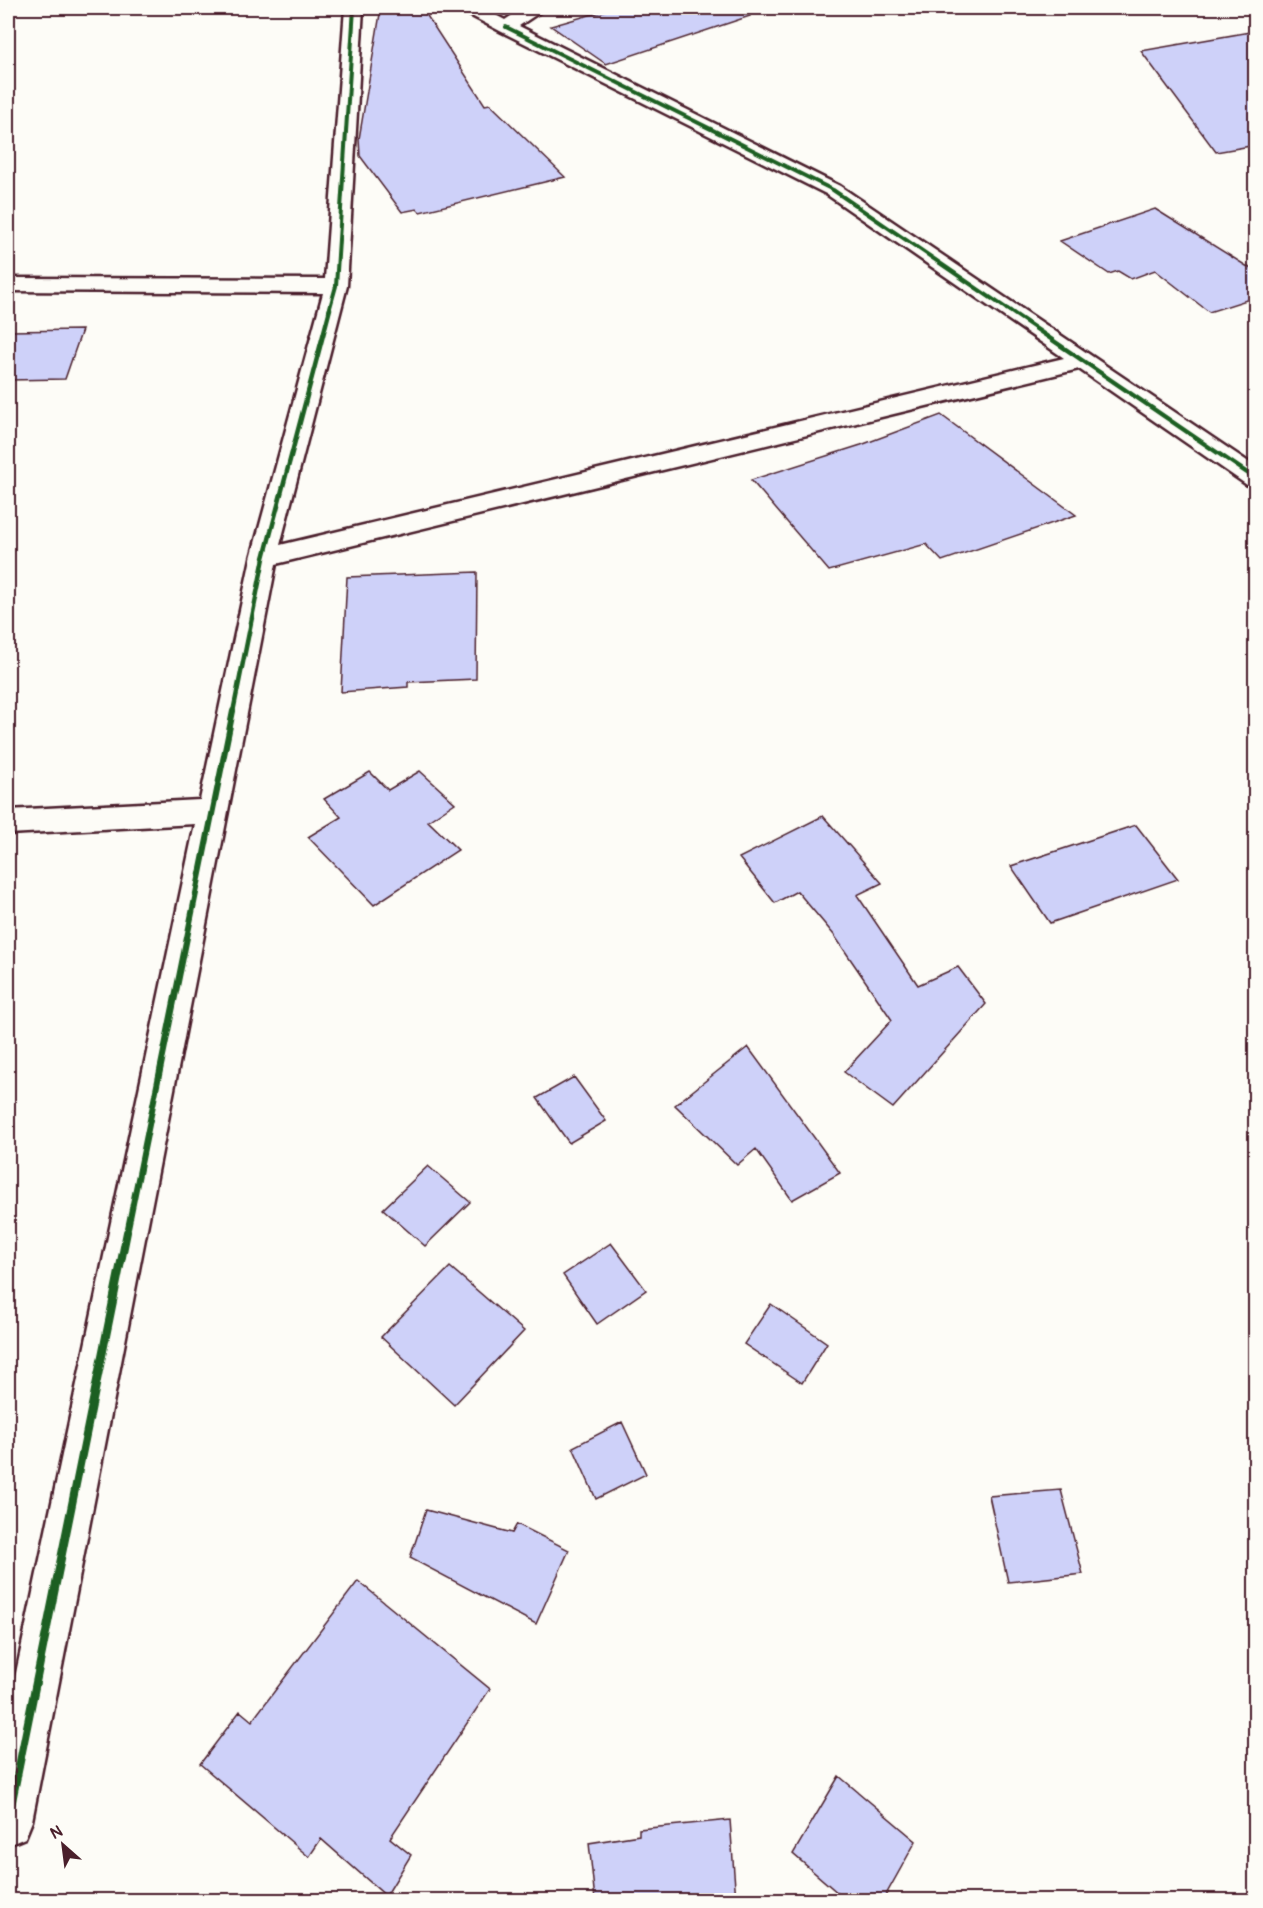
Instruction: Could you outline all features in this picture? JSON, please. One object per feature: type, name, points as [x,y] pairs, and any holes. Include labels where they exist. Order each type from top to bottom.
[{"type":"street","points":[[8,1821],[264,558],[336,286],[354,8]]},
{"type":"street","points":[[470,8],[833,190],[1256,479]]},
{"type":"street","points":[[506,27],[534,8]]},
{"type":"street","points":[[8,284],[336,286]]},
{"type":"street","points":[[264,558],[1081,361]]},
{"type":"street","points":[[8,822],[212,811]]},
{"type":"building","points":[[381,8],[422,8],[485,105],[490,104],[565,177],[420,212],[417,209],[402,212],[360,156],[359,139]]},
{"type":"building","points":[[614,8],[749,8],[750,16],[606,64],[551,26]]},
{"type":"building","points":[[1256,31],[1256,145],[1216,152],[1141,51]]},
{"type":"building","points":[[1155,209],[1256,272],[1256,297],[1209,312],[1155,270],[1131,279],[1118,271],[1109,274],[1060,241]]},
{"type":"building","points":[[82,330],[65,379],[8,380],[8,331]]},
{"type":"building","points":[[941,415],[1076,515],[942,561],[926,544],[829,571],[751,480],[861,445]]},
{"type":"building","points":[[477,572],[476,679],[408,682],[408,687],[341,692],[347,577]]},
{"type":"building","points":[[420,771],[455,803],[428,821],[458,850],[374,905],[308,837],[341,817],[324,799],[370,772],[388,790]]},
{"type":"building","points":[[823,816],[882,883],[857,895],[918,985],[958,967],[986,1004],[893,1108],[844,1072],[892,1020],[834,935],[797,891],[775,903],[739,858]]},
{"type":"building","points":[[1136,825],[1178,879],[1050,923],[1011,866]]},
{"type":"building","points":[[748,1047],[840,1173],[792,1200],[756,1149],[737,1165],[675,1105]]},
{"type":"building","points":[[574,1077],[606,1121],[569,1143],[537,1098]]},
{"type":"building","points":[[428,1166],[470,1202],[425,1246],[383,1209]]},
{"type":"building","points":[[611,1243],[646,1290],[597,1324],[563,1275]]},
{"type":"building","points":[[450,1267],[524,1331],[454,1405],[381,1337]]},
{"type":"building","points":[[771,1304],[827,1343],[802,1383],[744,1344]]},
{"type":"building","points":[[622,1422],[646,1474],[596,1499],[573,1447]]},
{"type":"building","points":[[1061,1490],[1083,1574],[1008,1582],[989,1496]]},
{"type":"building","points":[[426,1510],[512,1533],[517,1524],[569,1550],[536,1624],[410,1558]]},
{"type":"building","points":[[358,1581],[490,1689],[390,1838],[411,1855],[386,1896],[321,1839],[309,1857],[200,1764],[240,1711],[252,1721]]},
{"type":"building","points":[[839,1776],[916,1841],[883,1900],[846,1900],[793,1854]]},
{"type":"building","points":[[730,1820],[736,1900],[595,1900],[589,1843],[639,1835],[639,1829]]},
{"type":"cycle path","points":[[8,1821],[264,558],[336,286],[354,8]]},
{"type":"cycle path","points":[[506,27],[833,190],[1256,479]]}]
